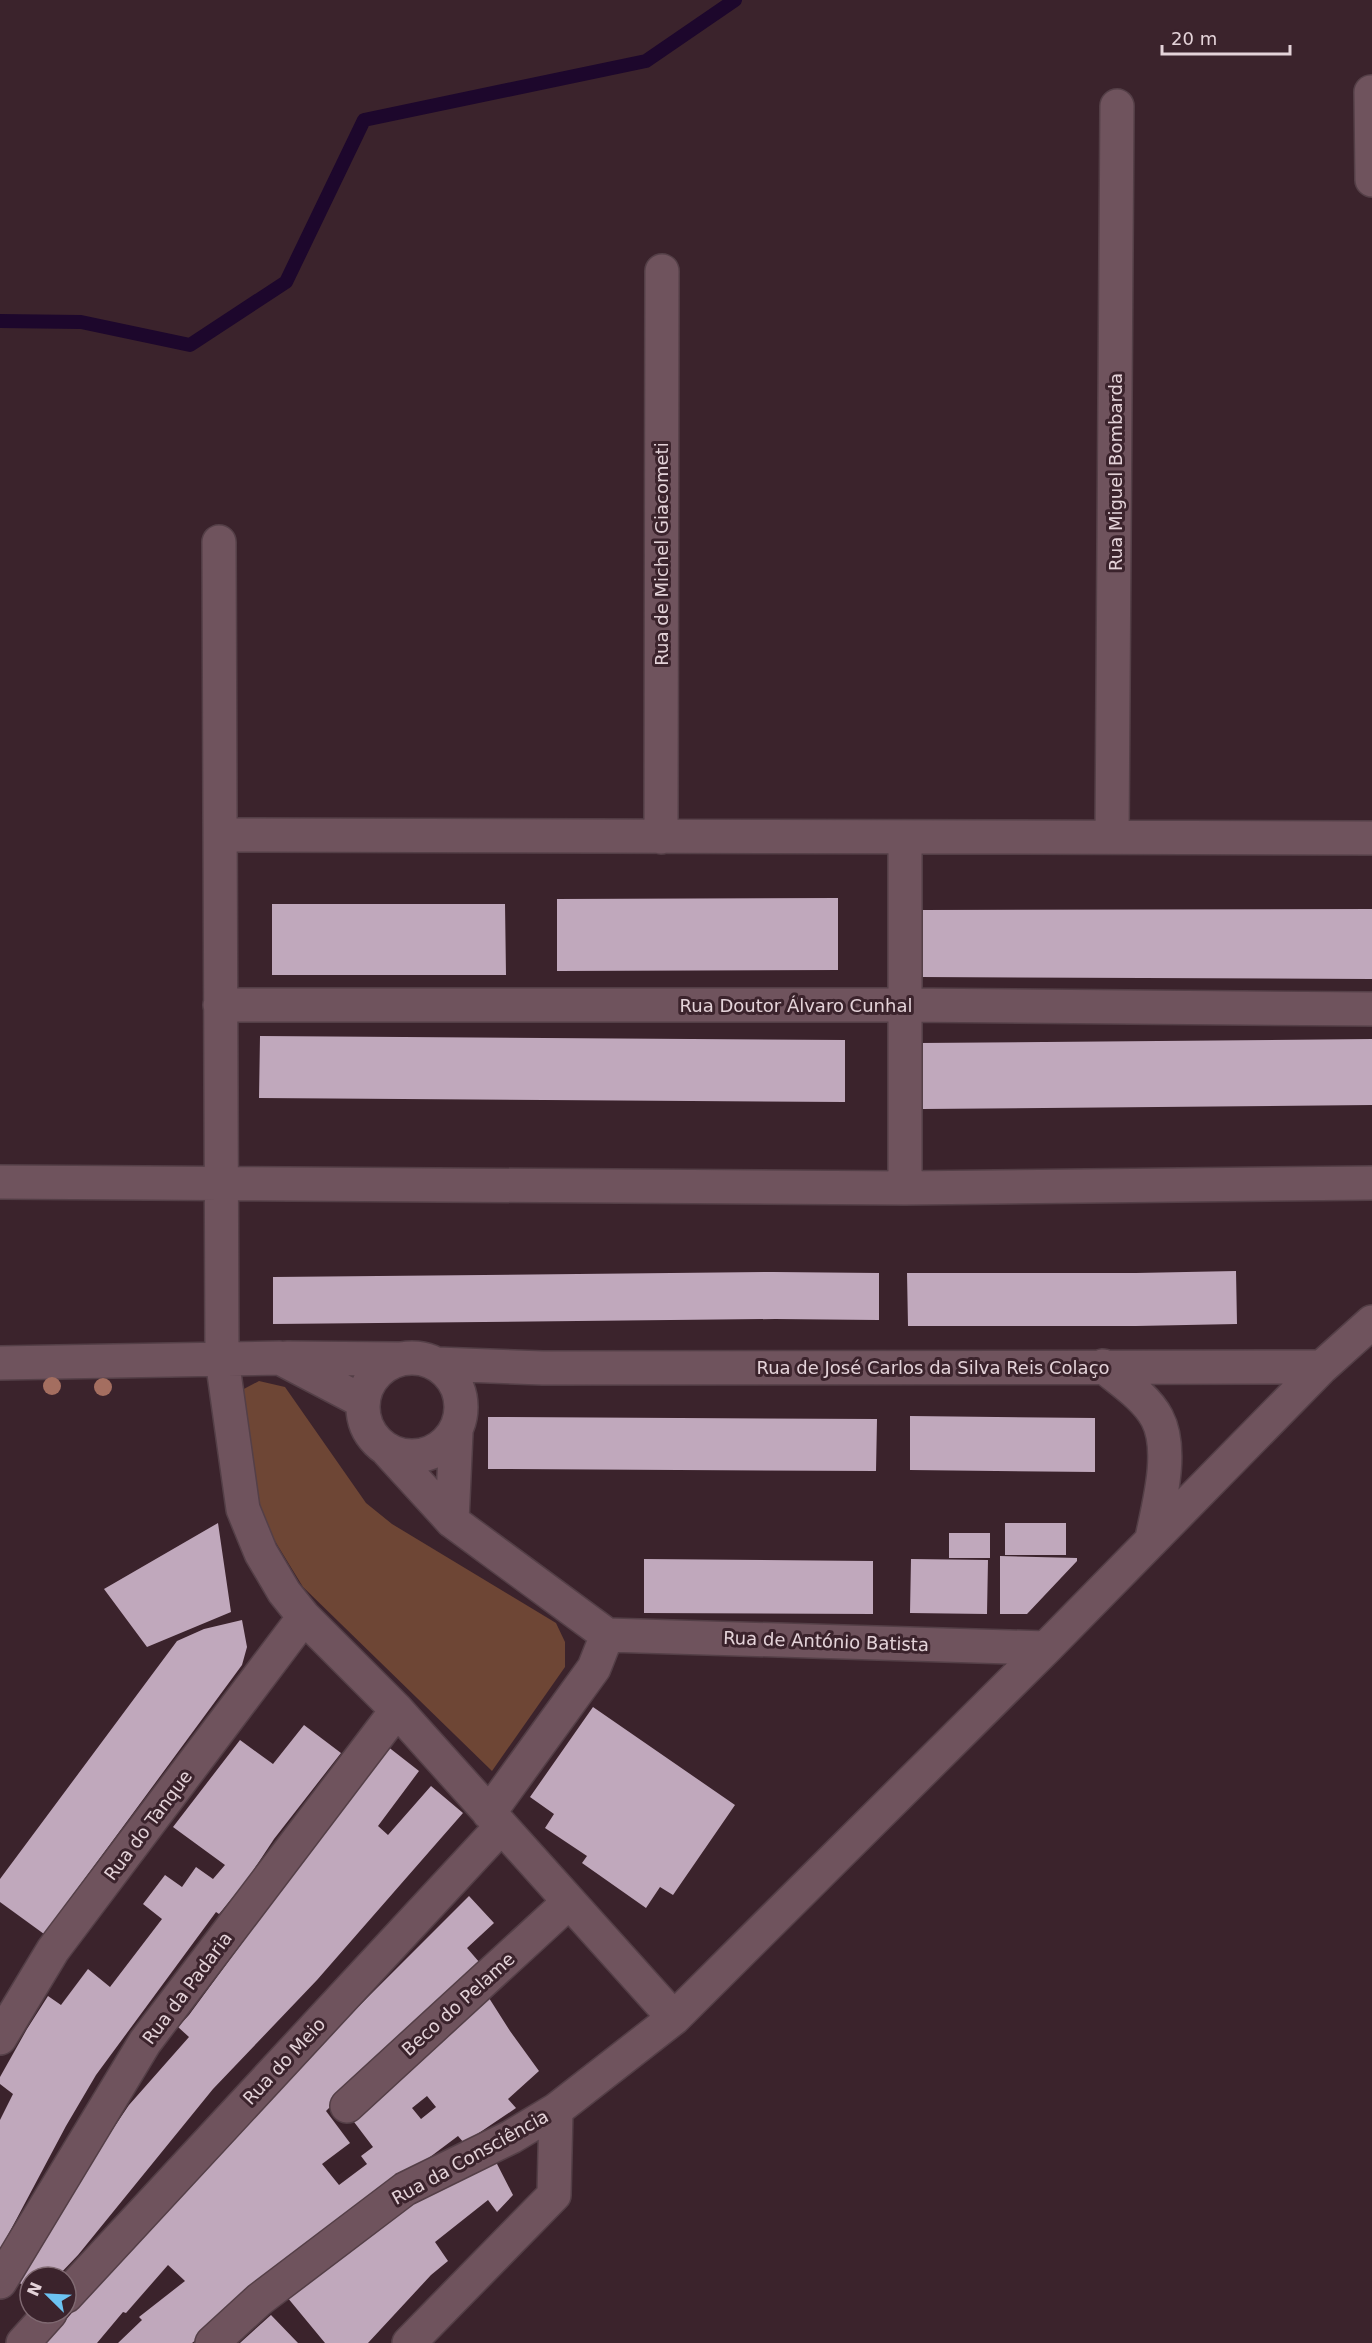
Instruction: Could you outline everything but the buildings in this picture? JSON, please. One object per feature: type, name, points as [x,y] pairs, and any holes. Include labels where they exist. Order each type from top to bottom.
[{"type":"street","points":[[1371,92],[1372,180]]},
{"type":"street","name":"Rua Miguel Bombarda","points":[[1112,837],[1117,106]]},
{"type":"street","name":"Rua de Michel Giacometi","points":[[661,837],[662,271]]},
{"type":"street","points":[[219,542],[222,1359],[243,1509],[261,1553],[284,1592],[304,1617],[397,1710],[674,2018]]},
{"type":"street","points":[[220,835],[1372,838]]},
{"type":"street","points":[[905,837],[905,1188]]},
{"type":"street","name":"Rua Doutor Álvaro Cunhal","points":[[220,1005],[905,1005],[1372,1009]]},
{"type":"street","points":[[0,1182],[905,1188],[1372,1184]]},
{"type":"street","name":"Rua da Consciência","points":[[212,2343],[260,2299],[405,2189],[511,2137],[556,2110],[674,2018],[1046,1648],[1322,1367],[1372,1322]]},
{"type":"street","points":[[0,1363],[418,1357],[437,1364],[543,1368]]},
{"type":"street","points":[[280,1358],[362,1401]]},
{"type":"street","points":[[399,1359],[381,1368],[368,1383],[362,1401],[364,1420],[373,1438],[388,1451],[452,1521],[607,1635]]},
{"type":"street","points":[[437,1364],[452,1377],[460,1394],[462,1413],[456,1432],[452,1521]]},
{"type":"street","points":[[1103,1366],[1141,1398],[1157,1418],[1166,1453],[1152,1538]]},
{"type":"street","name":"Rua de José Carlos da Silva Reis Colaço","points":[[543,1368],[1322,1367]]},
{"type":"street","points":[[460,1394],[543,1368]]},
{"type":"street","points":[[388,1451],[406,1457],[425,1455],[443,1447],[456,1432]]},
{"type":"street","name":"Rua do Tanque","points":[[0,2038],[54,1950],[304,1617]]},
{"type":"street","name":"Rua de António Batista","points":[[607,1635],[1046,1648]]},
{"type":"street","name":"Rua do Meio","points":[[78,2283],[495,1820],[594,1668],[607,1635]]},
{"type":"street","name":"Rua da Padaria","points":[[0,2282],[146,2042],[397,1710]]},
{"type":"street","name":"Beco do Pelame","points":[[346,2106],[569,1902]]},
{"type":"street","points":[[409,2343],[554,2195],[556,2110]]},
{"type":"street","points":[[22,2343],[39,2325]]},
{"type":"shaded area","points":[[259,1381],[285,1387],[366,1503],[392,1524],[556,1623],[565,1642],[565,1667],[492,1771],[303,1587],[256,1510],[240,1391]]},
{"type":"waterway","points":[[0,321],[81,322],[190,345],[286,282],[364,120],[646,61],[735,0]]}]
